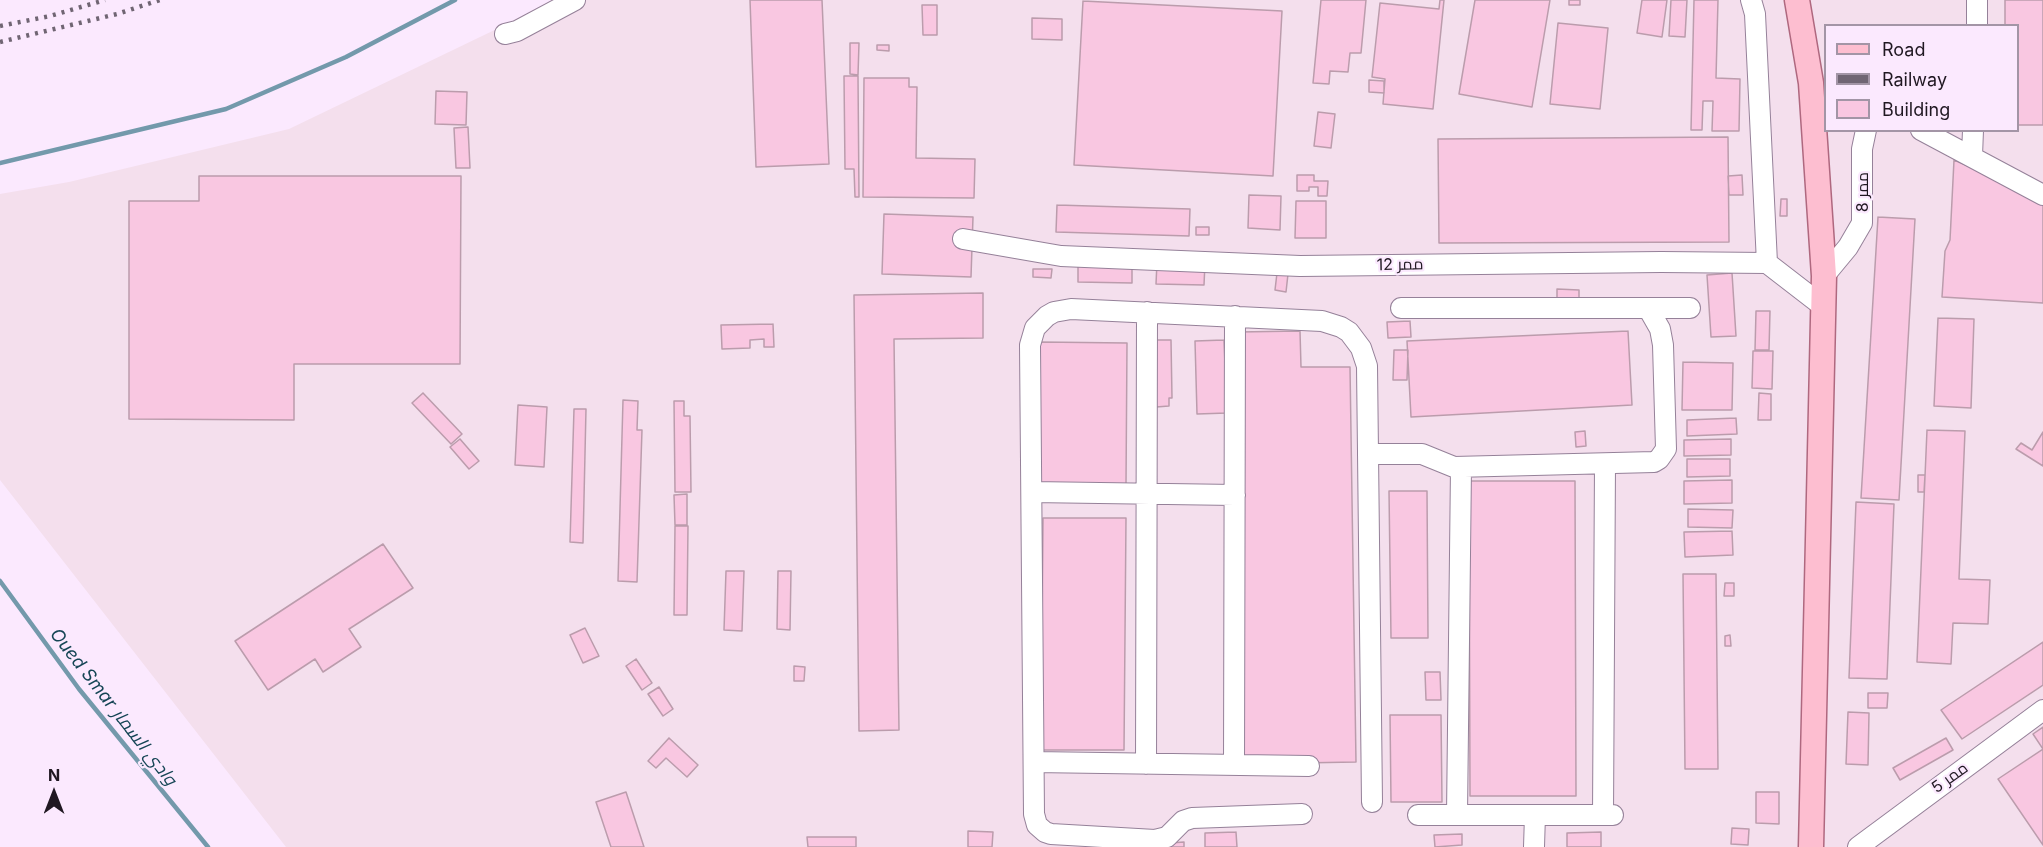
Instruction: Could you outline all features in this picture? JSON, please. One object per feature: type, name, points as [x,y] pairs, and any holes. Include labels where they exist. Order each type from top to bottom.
[{"type":"main road","points":[[1797,0],[1811,82],[1824,276],[1811,847]]},
{"type":"lane","points":[[505,34],[517,31],[575,0]]},
{"type":"lane","points":[[1750,0],[1755,14],[1767,263],[1824,307]]},
{"type":"lane","points":[[1977,0],[1977,24]]},
{"type":"lane","name":"ممر 8","points":[[1824,276],[1848,247],[1862,223],[1862,149],[1866,132]]},
{"type":"lane","points":[[1925,132],[2043,195]]},
{"type":"lane","points":[[1972,156],[1973,132]]},
{"type":"lane","name":"ممر 12","points":[[963,239],[1061,256],[1300,266],[1767,263]]},
{"type":"lane","points":[[1401,308],[1690,308]]},
{"type":"lane","points":[[1368,454],[1422,454],[1448,466],[1461,467],[1654,462],[1664,454],[1666,449],[1663,339],[1648,308]]},
{"type":"lane","points":[[1302,814],[1192,818],[1183,821],[1167,837],[1155,840],[1098,842],[1051,834],[1041,829],[1035,819],[1030,345],[1035,328],[1047,316],[1063,309],[1322,321],[1349,332],[1361,348],[1367,366],[1372,802]]},
{"type":"lane","points":[[1146,764],[1148,312]]},
{"type":"lane","points":[[1234,765],[1235,316]]},
{"type":"lane","points":[[1418,815],[1608,815],[1605,464]]},
{"type":"lane","points":[[1457,815],[1461,467]]},
{"type":"lane","points":[[1032,492],[1235,495]]},
{"type":"lane","name":"ممر 5","points":[[1858,847],[2043,710]]},
{"type":"lane","points":[[1034,762],[1309,766]]},
{"type":"lane","points":[[1534,847],[1535,815]]},
{"type":"shaded area","points":[[552,0],[2043,0],[2043,847],[286,847],[0,480],[0,194],[69,182],[289,129]]},
{"type":"building","points":[[750,0],[822,0],[829,164],[756,167]]},
{"type":"building","points":[[1321,0],[1366,0],[1361,53],[1350,53],[1348,72],[1330,71],[1329,84],[1313,83]]},
{"type":"building","points":[[1440,0],[1444,0],[1433,109],[1383,104],[1385,79],[1372,77],[1380,3],[1439,9]]},
{"type":"building","points":[[1475,0],[1550,0],[1532,107],[1459,94]]},
{"type":"building","points":[[1569,0],[1580,0],[1580,5],[1569,5]]},
{"type":"building","points":[[1642,0],[1667,0],[1662,37],[1637,33]]},
{"type":"building","points":[[1671,0],[1687,0],[1685,37],[1669,36]]},
{"type":"building","points":[[1694,0],[1718,0],[1716,78],[1740,79],[1739,131],[1712,131],[1713,101],[1703,101],[1702,130],[1691,130]]},
{"type":"building","points":[[2005,0],[2043,0],[2043,125],[2019,125],[2019,24],[2005,24]]},
{"type":"building","points":[[1083,1],[1282,11],[1273,176],[1074,165]]},
{"type":"building","points":[[922,5],[937,5],[937,35],[923,35]]},
{"type":"building","points":[[1032,18],[1062,19],[1062,40],[1032,39]]},
{"type":"building","points":[[1558,23],[1608,28],[1600,109],[1550,104]]},
{"type":"building","points":[[850,43],[859,43],[858,75],[850,74]]},
{"type":"building","points":[[877,45],[889,45],[889,51],[877,50]]},
{"type":"building","points":[[844,76],[858,76],[859,197],[855,197],[854,169],[845,169]]},
{"type":"building","points":[[864,78],[909,78],[909,87],[917,87],[916,158],[975,159],[974,198],[863,197]]},
{"type":"building","points":[[1369,80],[1384,81],[1384,93],[1369,92]]},
{"type":"building","points":[[436,91],[467,92],[466,125],[435,124]]},
{"type":"building","points":[[1318,112],[1335,114],[1331,148],[1314,146]]},
{"type":"building","points":[[468,127],[470,168],[456,168],[454,128]]},
{"type":"building","points":[[1728,137],[1729,242],[1439,243],[1438,139]]},
{"type":"building","points":[[1954,160],[2043,198],[2043,303],[1942,297],[1945,251],[1950,240]]},
{"type":"building","points":[[1297,175],[1314,175],[1314,181],[1328,181],[1327,196],[1318,196],[1318,187],[1309,187],[1309,191],[1297,191]]},
{"type":"building","points":[[1742,175],[1743,195],[1729,195],[1728,176]]},
{"type":"building","points":[[199,176],[461,176],[460,364],[294,364],[294,420],[129,419],[129,201],[199,201]]},
{"type":"building","points":[[1249,195],[1281,196],[1280,230],[1248,228]]},
{"type":"building","points":[[1781,199],[1787,199],[1787,216],[1780,216]]},
{"type":"building","points":[[1296,201],[1326,201],[1326,238],[1295,238]]},
{"type":"building","points":[[1057,205],[1190,209],[1189,236],[1056,232]]},
{"type":"building","points":[[884,214],[973,217],[971,277],[882,274]]},
{"type":"building","points":[[1878,217],[1915,219],[1899,500],[1861,498]]},
{"type":"building","points":[[1196,227],[1209,227],[1209,235],[1196,235]]},
{"type":"building","points":[[1078,261],[1132,262],[1132,283],[1078,282]]},
{"type":"building","points":[[1157,262],[1205,263],[1204,285],[1156,284]]},
{"type":"building","points":[[1033,269],[1052,269],[1051,278],[1033,277]]},
{"type":"building","points":[[1277,273],[1288,274],[1286,292],[1275,290]]},
{"type":"building","points":[[1732,273],[1736,336],[1711,337],[1707,275]]},
{"type":"building","points":[[1557,289],[1579,290],[1579,301],[1557,300]]},
{"type":"building","points":[[983,293],[983,338],[894,339],[899,730],[859,731],[854,295]]},
{"type":"building","points":[[1756,311],[1770,311],[1769,350],[1755,350]]},
{"type":"building","points":[[1938,318],[1974,319],[1971,408],[1934,406]]},
{"type":"building","points":[[1410,321],[1411,337],[1388,338],[1387,322]]},
{"type":"building","points":[[773,324],[774,347],[764,347],[764,339],[750,340],[750,348],[722,349],[721,325]]},
{"type":"building","points":[[1300,331],[1301,367],[1350,367],[1356,762],[1244,764],[1238,332]]},
{"type":"building","points":[[1628,331],[1632,405],[1411,417],[1407,341]]},
{"type":"building","points":[[1155,340],[1171,340],[1172,398],[1169,398],[1169,406],[1156,407]]},
{"type":"building","points":[[1224,340],[1227,413],[1197,414],[1195,341]]},
{"type":"building","points":[[1040,342],[1127,343],[1126,485],[1040,485]]},
{"type":"building","points":[[1394,350],[1408,350],[1407,380],[1393,380]]},
{"type":"building","points":[[1753,351],[1773,351],[1772,389],[1752,388]]},
{"type":"building","points":[[1683,362],[1733,363],[1732,410],[1682,410]]},
{"type":"building","points":[[423,393],[462,434],[451,444],[412,403]]},
{"type":"building","points":[[1759,393],[1771,394],[1771,420],[1758,420]]},
{"type":"building","points":[[623,400],[638,401],[637,430],[642,430],[637,582],[618,581]]},
{"type":"building","points":[[674,401],[684,401],[684,416],[690,416],[691,492],[675,492]]},
{"type":"building","points":[[518,405],[547,407],[544,467],[515,465]]},
{"type":"building","points":[[574,409],[586,409],[583,543],[570,542]]},
{"type":"building","points":[[1736,418],[1737,434],[1687,436],[1687,420]]},
{"type":"building","points":[[1927,430],[1965,431],[1959,579],[1990,580],[1988,624],[1953,623],[1951,664],[1917,662]]},
{"type":"building","points":[[1585,431],[1586,446],[1576,447],[1575,432]]},
{"type":"building","points":[[2043,432],[2043,466],[2016,449],[2021,443],[2032,450]]},
{"type":"building","points":[[460,439],[479,461],[469,469],[450,447]]},
{"type":"building","points":[[1731,439],[1731,455],[1684,456],[1684,440]]},
{"type":"building","points":[[1687,459],[1730,459],[1730,476],[1687,477]]},
{"type":"building","points":[[1918,475],[1925,475],[1924,492],[1918,492]]},
{"type":"building","points":[[1732,480],[1732,503],[1684,504],[1684,481]]},
{"type":"building","points":[[1469,481],[1575,481],[1576,796],[1470,796]]},
{"type":"building","points":[[1389,491],[1427,491],[1428,638],[1391,638]]},
{"type":"building","points":[[687,494],[687,525],[675,525],[674,495]]},
{"type":"building","points":[[1856,502],[1894,504],[1887,679],[1849,678]]},
{"type":"building","points":[[1688,509],[1733,510],[1732,528],[1688,527]]},
{"type":"building","points":[[1043,518],[1126,518],[1124,750],[1041,750]]},
{"type":"building","points":[[675,526],[688,526],[687,615],[674,615]]},
{"type":"building","points":[[1732,531],[1733,555],[1685,557],[1684,532]]},
{"type":"building","points":[[383,544],[413,588],[349,629],[361,647],[323,672],[315,659],[268,690],[235,641]]},
{"type":"building","points":[[726,571],[744,571],[742,631],[724,630]]},
{"type":"building","points":[[778,571],[791,571],[790,630],[777,629]]},
{"type":"building","points":[[1683,574],[1716,574],[1718,769],[1685,769]]},
{"type":"building","points":[[1725,583],[1734,583],[1734,596],[1724,596]]},
{"type":"building","points":[[585,628],[599,656],[583,663],[570,635]]},
{"type":"building","points":[[1730,635],[1731,646],[1725,646],[1725,636]]},
{"type":"building","points":[[2043,642],[2043,685],[1962,739],[1941,710]]},
{"type":"building","points":[[636,659],[652,683],[642,690],[626,666]]},
{"type":"building","points":[[794,666],[805,667],[804,681],[794,681]]},
{"type":"building","points":[[1425,672],[1440,672],[1441,700],[1426,700]]},
{"type":"building","points":[[659,687],[673,709],[663,716],[648,694]]},
{"type":"building","points":[[1868,693],[1888,693],[1887,708],[1868,708]]},
{"type":"building","points":[[1848,712],[1869,713],[1868,765],[1846,764]]},
{"type":"building","points":[[1390,715],[1441,715],[1442,802],[1391,802]]},
{"type":"building","points":[[2043,727],[2043,749],[2033,734]]},
{"type":"building","points":[[669,738],[698,765],[687,777],[666,758],[656,768],[648,761]]},
{"type":"building","points":[[1946,738],[1953,750],[1900,780],[1893,768]]},
{"type":"building","points":[[2043,749],[2043,845],[1998,779]]},
{"type":"building","points":[[626,792],[644,847],[611,847],[596,802]]},
{"type":"building","points":[[1756,792],[1779,792],[1779,824],[1756,823]]},
{"type":"building","points":[[1732,828],[1749,829],[1748,845],[1731,844]]},
{"type":"building","points":[[968,831],[993,832],[992,847],[968,847]]},
{"type":"building","points":[[1236,832],[1237,847],[1205,847],[1205,833]]},
{"type":"building","points":[[1601,832],[1601,847],[1567,847],[1567,833]]},
{"type":"building","points":[[1462,834],[1462,845],[1435,847],[1434,835]]},
{"type":"building","points":[[807,837],[856,837],[856,847],[808,847]]},
{"type":"building","points":[[1184,842],[1184,847],[1170,847],[1170,843]]},
{"type":"waterway","points":[[0,163],[226,109],[346,57],[455,0]]},
{"type":"waterway","name":"Oued Smar وادي السمار","points":[[0,581],[79,689],[208,847]]},
{"type":"railway","points":[[0,26],[50,16],[105,0]]},
{"type":"railway","points":[[0,42],[117,14],[160,0]]}]
